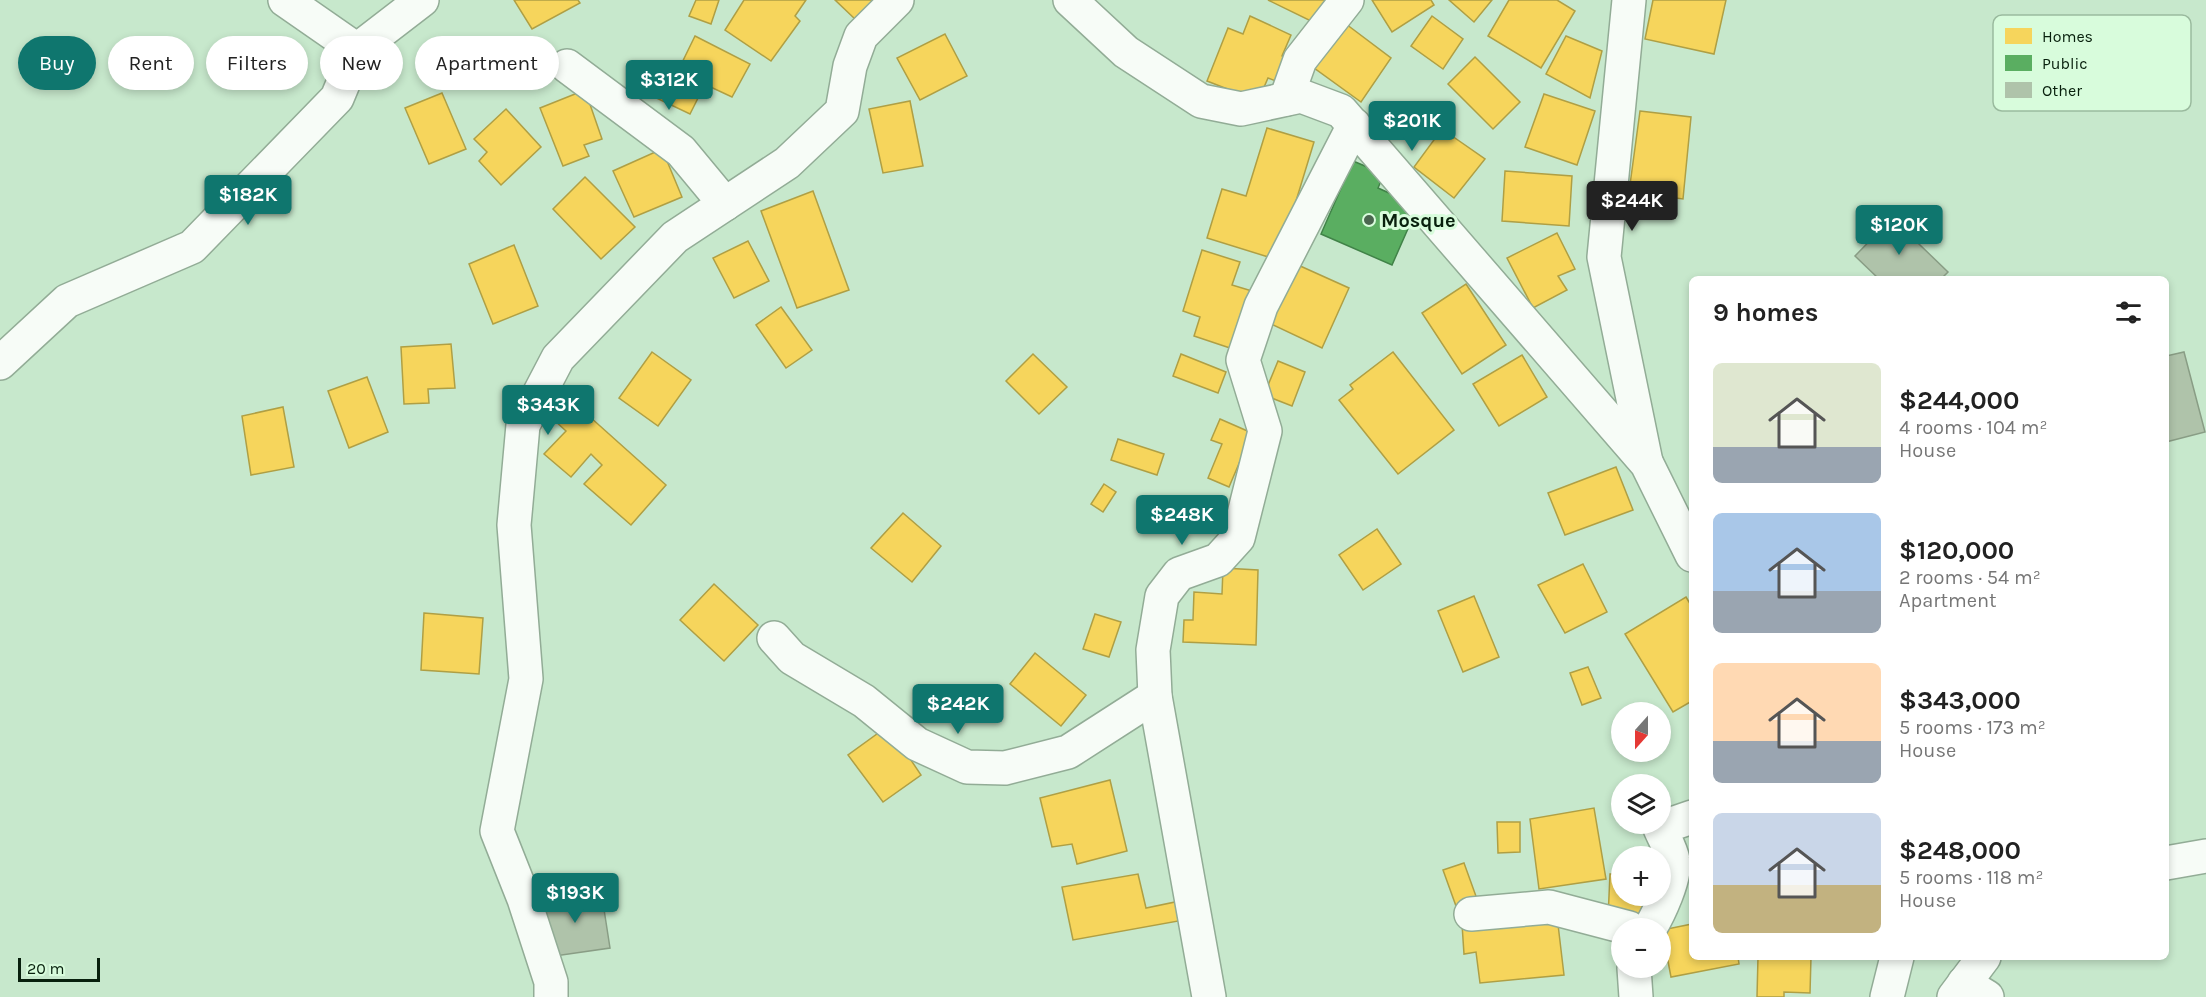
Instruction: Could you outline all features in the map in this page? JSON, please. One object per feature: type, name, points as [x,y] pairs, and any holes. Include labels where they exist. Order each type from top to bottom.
[{"type":"street","points":[[285,0],[337,36]]},
{"type":"street","points":[[375,36],[422,0]]},
{"type":"street","points":[[551,997],[551,982],[524,899],[497,831],[526,679],[514,525],[523,425],[558,358],[675,237],[787,163],[842,111],[850,66],[861,36],[897,0]]},
{"type":"street","points":[[1070,0],[1126,52],[1202,100],[1241,110],[1301,96],[1341,111],[1647,464],[1689,549]]},
{"type":"street","points":[[1286,99],[1300,60],[1347,0]]},
{"type":"street","points":[[1629,0],[1604,257],[1647,464]]},
{"type":"street","points":[[567,66],[681,152],[725,204]]},
{"type":"street","points":[[0,363],[66,301],[192,247],[337,98],[340,90]]},
{"type":"street","points":[[1209,997],[1155,696],[1153,650],[1162,596],[1179,574],[1218,560],[1238,538],[1265,431],[1243,360],[1261,306],[1354,125]]},
{"type":"street","points":[[774,638],[792,658],[864,701],[917,744],[967,767],[1005,768],[1068,752],[1155,696]]},
{"type":"street","points":[[1656,918],[1669,887],[1674,862],[1660,828],[1689,818]]},
{"type":"street","points":[[2169,863],[2206,856]]},
{"type":"street","points":[[1471,914],[1550,908],[1611,923]]},
{"type":"street","points":[[1887,997],[1896,960]]},
{"type":"street","points":[[1968,992],[1983,960]]},
{"type":"street","points":[[1635,978],[1636,997]]},
{"type":"building: Homes","points":[[514,0],[578,0],[580,3],[532,29]]},
{"type":"building: Homes","points":[[696,0],[719,0],[711,24],[689,16]]},
{"type":"building: Homes","points":[[744,0],[806,0],[795,16],[800,21],[771,61],[725,30]]},
{"type":"building: Homes","points":[[835,0],[875,0],[856,20]]},
{"type":"building: Homes","points":[[1268,0],[1326,0],[1315,23]]},
{"type":"building: Homes","points":[[1372,0],[1431,0],[1434,5],[1392,32]]},
{"type":"building: Homes","points":[[1449,0],[1492,0],[1474,22]]},
{"type":"building: Homes","points":[[1509,0],[1557,0],[1575,11],[1541,68],[1488,36]]},
{"type":"building: Homes","points":[[1653,0],[1726,0],[1714,54],[1645,39]]},
{"type":"building: Homes","points":[[1250,16],[1291,35],[1282,56],[1290,60],[1281,83],[1268,78],[1258,101],[1207,81],[1228,28],[1243,34]]},
{"type":"building: Homes","points":[[1432,16],[1463,39],[1443,69],[1411,46]]},
{"type":"building: Homes","points":[[1342,21],[1391,58],[1361,102],[1310,65]]},
{"type":"building: Homes","points":[[945,34],[967,76],[920,100],[897,58]]},
{"type":"building: Homes","points":[[695,36],[750,64],[732,97],[687,76],[682,83],[675,77]]},
{"type":"building: Homes","points":[[1566,36],[1602,51],[1590,98],[1546,74]]},
{"type":"building: Homes","points":[[1475,57],[1520,102],[1493,129],[1448,84]]},
{"type":"building: Homes","points":[[662,75],[700,94],[690,114],[652,96]]},
{"type":"building: Homes","points":[[585,90],[602,139],[584,145],[589,156],[563,166],[540,108]]},
{"type":"building: Homes","points":[[442,93],[466,149],[429,164],[405,108]]},
{"type":"building: Homes","points":[[1544,94],[1595,111],[1577,165],[1525,147]]},
{"type":"building: Homes","points":[[910,101],[923,166],[883,173],[869,109]]},
{"type":"building: Homes","points":[[506,109],[541,147],[501,185],[479,161],[487,152],[474,139]]},
{"type":"building: Homes","points":[[1640,111],[1691,117],[1683,199],[1629,192]]},
{"type":"building: Homes","points":[[1267,128],[1314,142],[1278,260],[1207,238],[1222,189],[1246,196]]},
{"type":"building: Homes","points":[[1442,129],[1485,159],[1454,198],[1414,167]]},
{"type":"building: Homes","points":[[662,149],[682,197],[634,217],[613,171]]},
{"type":"building: Homes","points":[[1505,171],[1572,176],[1569,226],[1502,221]]},
{"type":"building: Homes","points":[[585,177],[635,227],[601,259],[553,209]]},
{"type":"building: Homes","points":[[813,191],[849,290],[797,308],[761,211]]},
{"type":"building: Homes","points":[[1557,233],[1575,269],[1558,276],[1567,290],[1533,308],[1507,258]]},
{"type":"building: Homes","points":[[748,241],[769,281],[734,298],[713,258]]},
{"type":"building: Homes","points":[[514,245],[538,306],[493,324],[469,264]]},
{"type":"building: Homes","points":[[1202,250],[1240,262],[1232,285],[1252,291],[1233,349],[1194,336],[1200,317],[1183,311]]},
{"type":"building: Homes","points":[[1298,265],[1349,288],[1322,348],[1271,324]]},
{"type":"building: Homes","points":[[1466,284],[1506,345],[1462,374],[1422,313]]},
{"type":"building: Homes","points":[[781,307],[812,350],[786,368],[756,325]]},
{"type":"building: Homes","points":[[451,344],[455,388],[428,389],[429,403],[404,404],[401,347]]},
{"type":"building: Homes","points":[[652,352],[691,380],[658,426],[619,398]]},
{"type":"building: Homes","points":[[1393,352],[1454,430],[1398,474],[1339,400],[1353,389],[1350,385]]},
{"type":"building: Homes","points":[[1033,354],[1067,387],[1039,414],[1006,381]]},
{"type":"building: Homes","points":[[1181,354],[1226,372],[1218,393],[1173,376]]},
{"type":"building: Homes","points":[[1522,355],[1547,397],[1499,426],[1473,384]]},
{"type":"building: Homes","points":[[1278,361],[1305,372],[1292,406],[1264,395]]},
{"type":"building: Homes","points":[[367,377],[388,432],[349,448],[328,391]]},
{"type":"building: Homes","points":[[571,400],[666,485],[631,525],[584,484],[602,465],[591,454],[571,477],[544,454],[566,431],[554,420]]},
{"type":"building: Homes","points":[[283,407],[294,467],[251,475],[242,416]]},
{"type":"building: Homes","points":[[1220,419],[1252,433],[1229,487],[1208,478],[1222,444],[1211,440]]},
{"type":"building: Homes","points":[[1118,439],[1164,454],[1157,475],[1111,460]]},
{"type":"building: Homes","points":[[1616,467],[1633,510],[1565,535],[1548,493]]},
{"type":"building: Homes","points":[[1104,484],[1116,492],[1103,512],[1091,504]]},
{"type":"building: Homes","points":[[903,513],[941,546],[912,582],[871,548]]},
{"type":"building: Homes","points":[[1377,529],[1401,564],[1363,590],[1339,555]]},
{"type":"building: Homes","points":[[1583,564],[1607,612],[1565,633],[1538,585]]},
{"type":"building: Homes","points":[[1223,568],[1258,570],[1256,645],[1183,642],[1184,620],[1193,620],[1194,592],[1222,594]]},
{"type":"building: Homes","points":[[714,584],[758,625],[724,661],[680,620]]},
{"type":"building: Homes","points":[[1474,596],[1499,657],[1463,672],[1438,611]]},
{"type":"building: Homes","points":[[1686,597],[1689,602],[1689,703],[1673,712],[1671,702],[1667,702],[1625,634]]},
{"type":"building: Homes","points":[[424,613],[483,618],[479,674],[421,670]]},
{"type":"building: Homes","points":[[1095,614],[1121,622],[1109,657],[1083,649]]},
{"type":"building: Homes","points":[[1035,653],[1086,695],[1061,726],[1010,684]]},
{"type":"building: Homes","points":[[1588,667],[1601,698],[1582,705],[1570,673]]},
{"type":"building: Homes","points":[[888,726],[921,775],[883,802],[848,755]]},
{"type":"building: Homes","points":[[1110,780],[1127,851],[1077,864],[1072,844],[1052,847],[1040,798]]},
{"type":"building: Homes","points":[[1594,808],[1606,879],[1539,889],[1530,819]]},
{"type":"building: Homes","points":[[1497,822],[1520,822],[1520,852],[1498,853]]},
{"type":"building: Homes","points":[[1464,863],[1477,899],[1456,906],[1443,870]]},
{"type":"building: Homes","points":[[1138,874],[1146,908],[1180,901],[1184,920],[1073,940],[1062,887]]},
{"type":"building: Homes","points":[[1611,874],[1611,906],[1644,906],[1643,918],[1608,918]]},
{"type":"building: Homes","points":[[1557,916],[1564,975],[1480,983],[1476,952],[1464,954],[1462,924]]},
{"type":"building: Homes","points":[[1689,925],[1689,960],[1738,960],[1739,964],[1671,977],[1671,928]]},
{"type":"building: Homes","points":[[1758,960],[1811,960],[1810,993],[1784,992],[1784,997],[1757,997]]},
{"type":"building: Public","name":"Mosque","points":[[1353,161],[1384,174],[1378,188],[1418,206],[1392,265],[1321,234]]},
{"type":"building: Other","points":[[1892,218],[1948,272],[1944,276],[1876,276],[1855,256]]},
{"type":"building: Other","points":[[2184,352],[2205,432],[2169,441],[2169,355]]},
{"type":"building: Other","points":[[601,890],[610,948],[548,957],[539,900]]},
{"type":"place","name":"Mosque","points":[[1369,220]]}]
